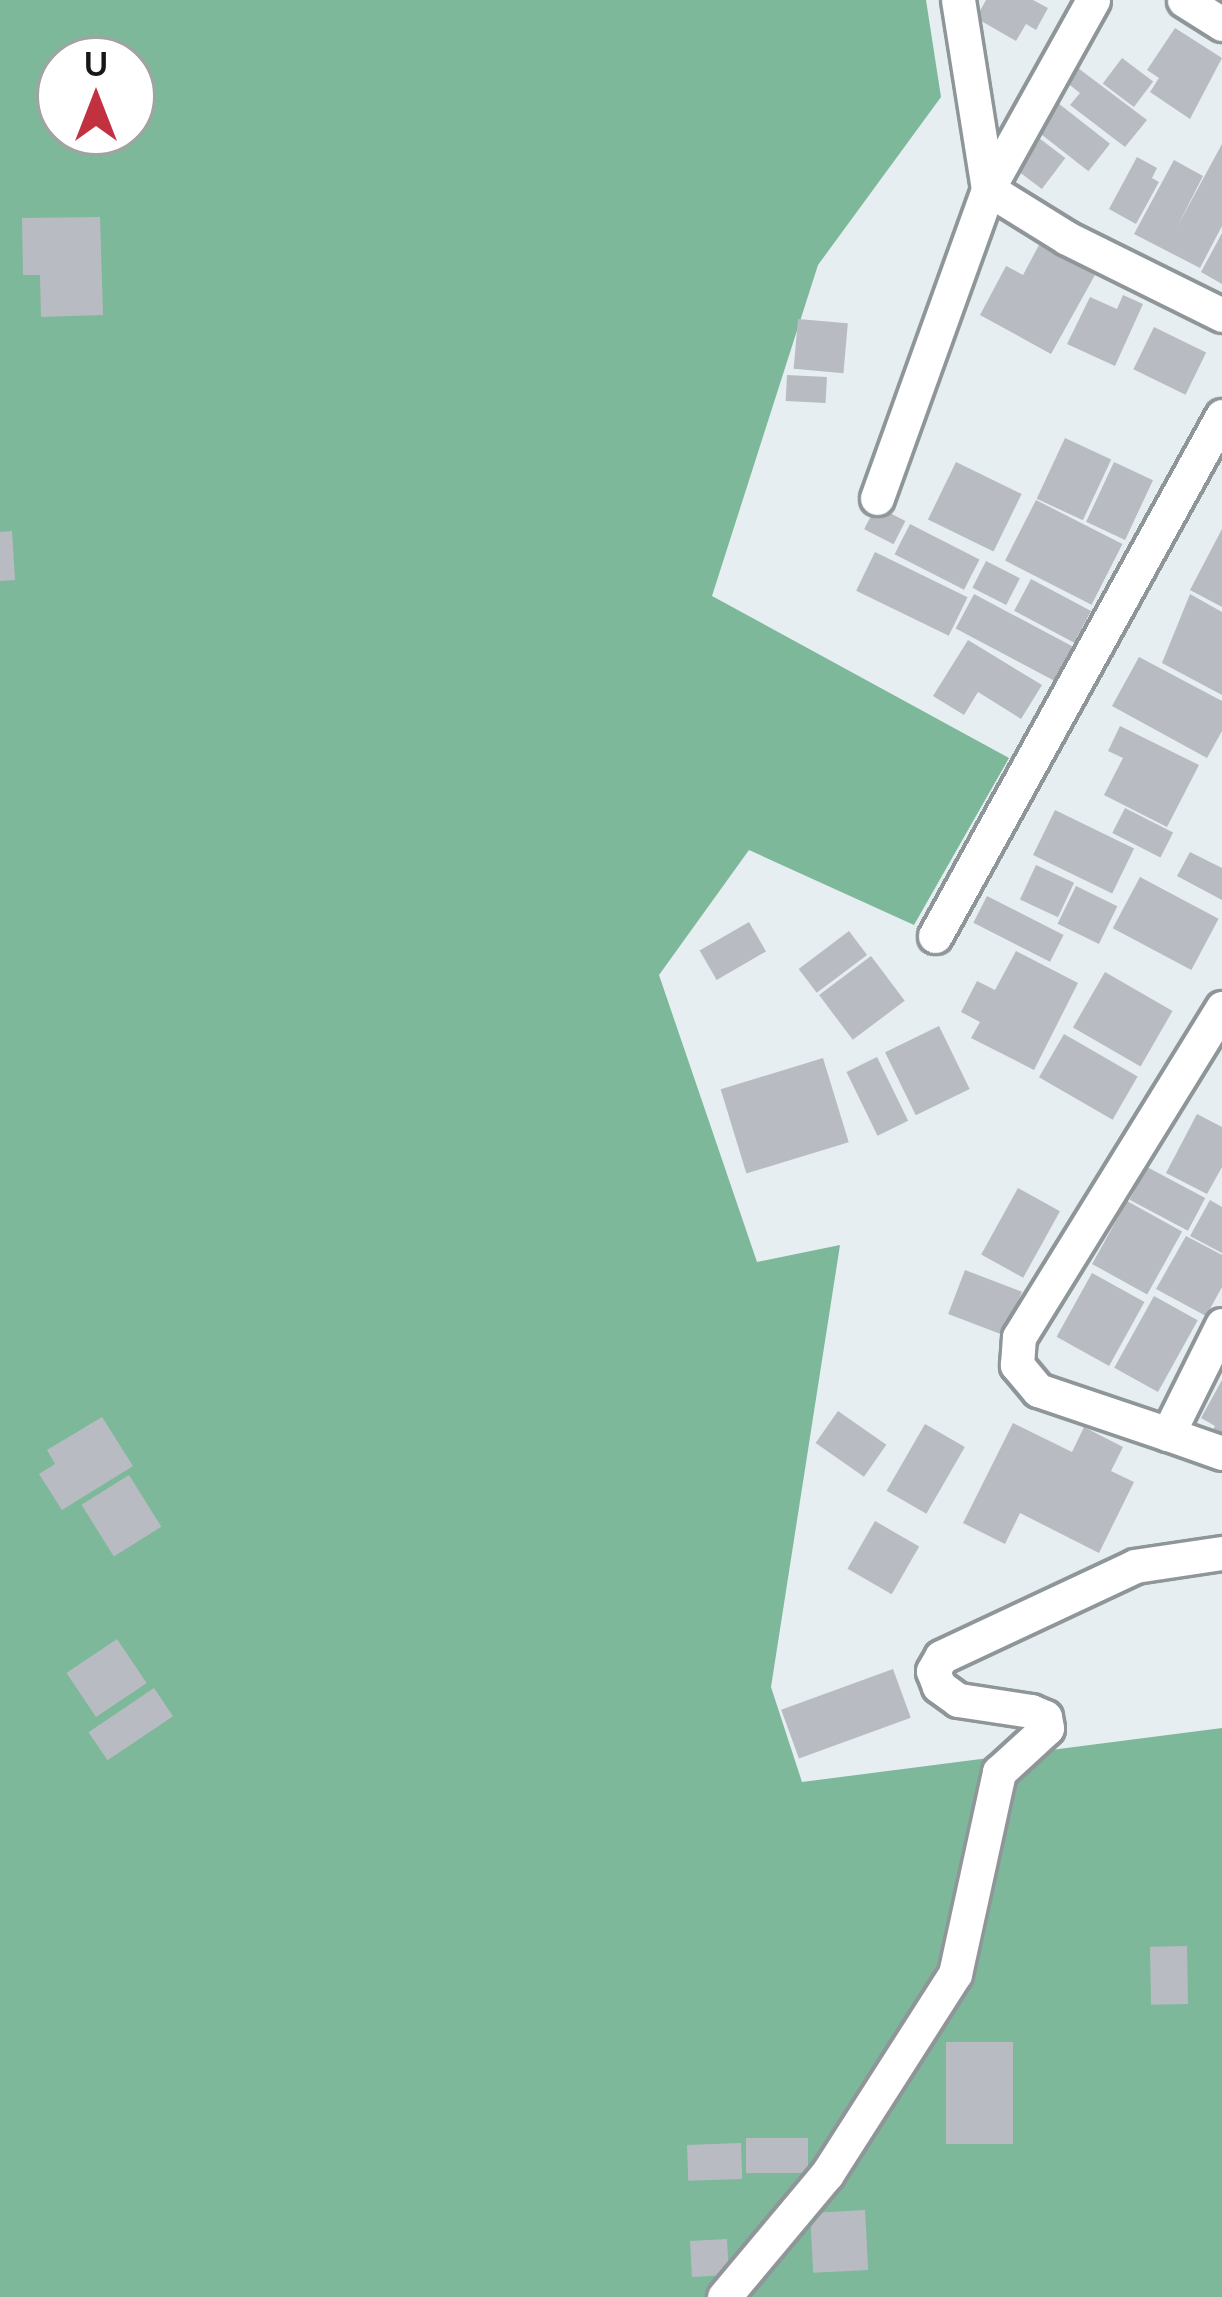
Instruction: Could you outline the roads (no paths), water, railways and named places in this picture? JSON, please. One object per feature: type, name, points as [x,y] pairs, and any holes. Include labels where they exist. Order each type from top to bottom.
[{"type":"street","points":[[958,0],[988,189],[1067,238],[1222,315]]},
{"type":"street","points":[[877,498],[988,189],[1093,0]]},
{"type":"street","points":[[1184,0],[1222,24]]},
{"type":"street","points":[[934,936],[1222,416]]},
{"type":"street","points":[[1222,1008],[1018,1337],[1017,1365],[1038,1390],[1222,1453]]},
{"type":"street","points":[[1168,1434],[1222,1324]]},
{"type":"street","points":[[724,2297],[827,2174],[955,1974],[998,1772],[1047,1728],[1046,1717],[1031,1711],[958,1700],[933,1671],[941,1658],[1135,1566],[1222,1553]]}]
